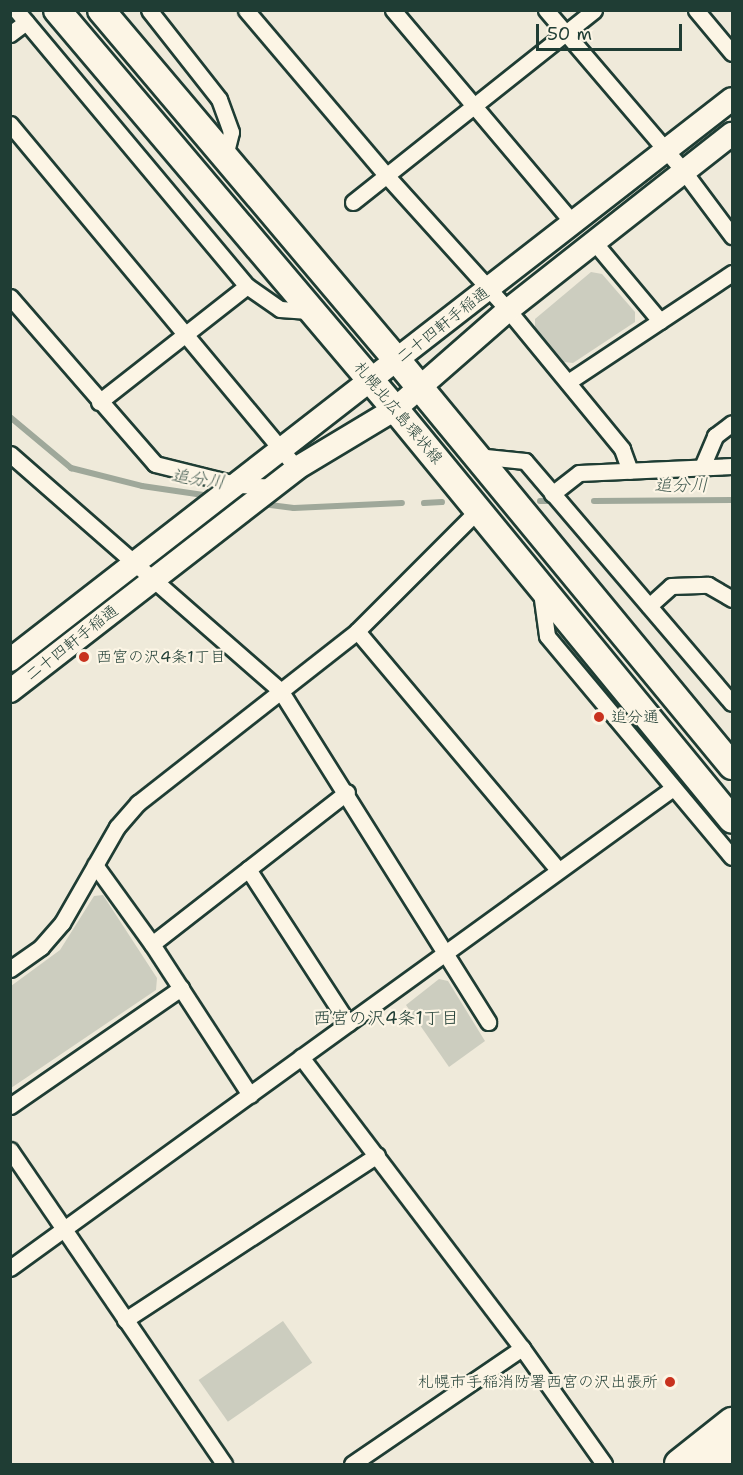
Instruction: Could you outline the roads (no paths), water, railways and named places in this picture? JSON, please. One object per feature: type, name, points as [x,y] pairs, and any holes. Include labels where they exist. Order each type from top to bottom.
[{"type":"highway","points":[[679,1464],[732,1422]]},
{"type":"highway","points":[[714,1464],[732,1449]]},
{"type":"main road","name":"札幌北広島環状線","points":[[57,10],[395,408],[732,820]]},
{"type":"main road","name":"札幌北広島環状線","points":[[101,10],[398,361],[732,766]]},
{"type":"street","points":[[149,10],[219,99],[231,132],[225,156]]},
{"type":"street","points":[[246,10],[386,175],[508,310],[568,382],[622,448],[630,471]]},
{"type":"street","points":[[393,10],[573,223]]},
{"type":"street","points":[[546,10],[685,173],[732,237]]},
{"type":"street","points":[[353,202],[594,10]]},
{"type":"street","points":[[696,10],[732,53]]},
{"type":"street","points":[[10,34],[21,16],[247,286],[280,309],[312,311]]},
{"type":"street","name":"二十四軒手稲通","points":[[10,691],[270,489],[292,459],[372,382],[732,99]]},
{"type":"street","points":[[10,124],[292,459]]},
{"type":"street","name":"二十四軒手稲通","points":[[10,660],[157,550],[236,487],[395,408],[508,310],[732,134]]},
{"type":"street","points":[[594,242],[660,321]]},
{"type":"street","points":[[568,382],[732,273]]},
{"type":"street","points":[[99,402],[247,286]]},
{"type":"street","points":[[10,297],[155,464],[236,487],[270,489]]},
{"type":"street","points":[[702,467],[715,436],[732,423]]},
{"type":"street","points":[[476,456],[525,461],[732,703]]},
{"type":"street","points":[[12,458],[280,690],[347,792],[488,1022]]},
{"type":"street","points":[[552,494],[579,473],[732,466]]},
{"type":"street","points":[[10,969],[41,946],[62,923],[117,826],[138,803],[357,631],[478,510]]},
{"type":"street","points":[[649,606],[671,586],[708,585],[732,599]]},
{"type":"street","points":[[540,586],[547,636],[732,857]]},
{"type":"street","points":[[357,631],[558,870]]},
{"type":"street","points":[[10,1268],[673,788]]},
{"type":"street","points":[[152,944],[347,792]]},
{"type":"street","points":[[95,865],[152,944],[250,1095]]},
{"type":"street","points":[[248,869],[348,1023]]},
{"type":"street","points":[[10,1106],[181,988]]},
{"type":"street","points":[[301,1057],[522,1348],[604,1464]]},
{"type":"street","points":[[10,1150],[63,1231],[224,1464]]},
{"type":"street","points":[[125,1320],[376,1155]]},
{"type":"street","points":[[352,1464],[522,1348]]},
{"type":"waterway","name":"追分川","points":[[10,417],[71,468],[142,486],[210,496]]},
{"type":"waterway","name":"追分川","points":[[594,501],[732,500]]},
{"type":"waterway","name":"追分川","points":[[540,501],[550,501]]},
{"type":"waterway","name":"追分川","points":[[424,503],[442,502]]},
{"type":"waterway","name":"追分川","points":[[262,504],[294,508],[402,503]]},
{"type":"place","name":"西宮の沢4条1丁目","points":[[84,657]]},
{"type":"place","name":"追分通","points":[[599,717]]},
{"type":"place","name":"札幌市手稲消防署西宮の沢出張所","points":[[670,1382]]},
{"type":"district","name":"西宮の沢4条1丁目","points":[[386,1018]]}]
